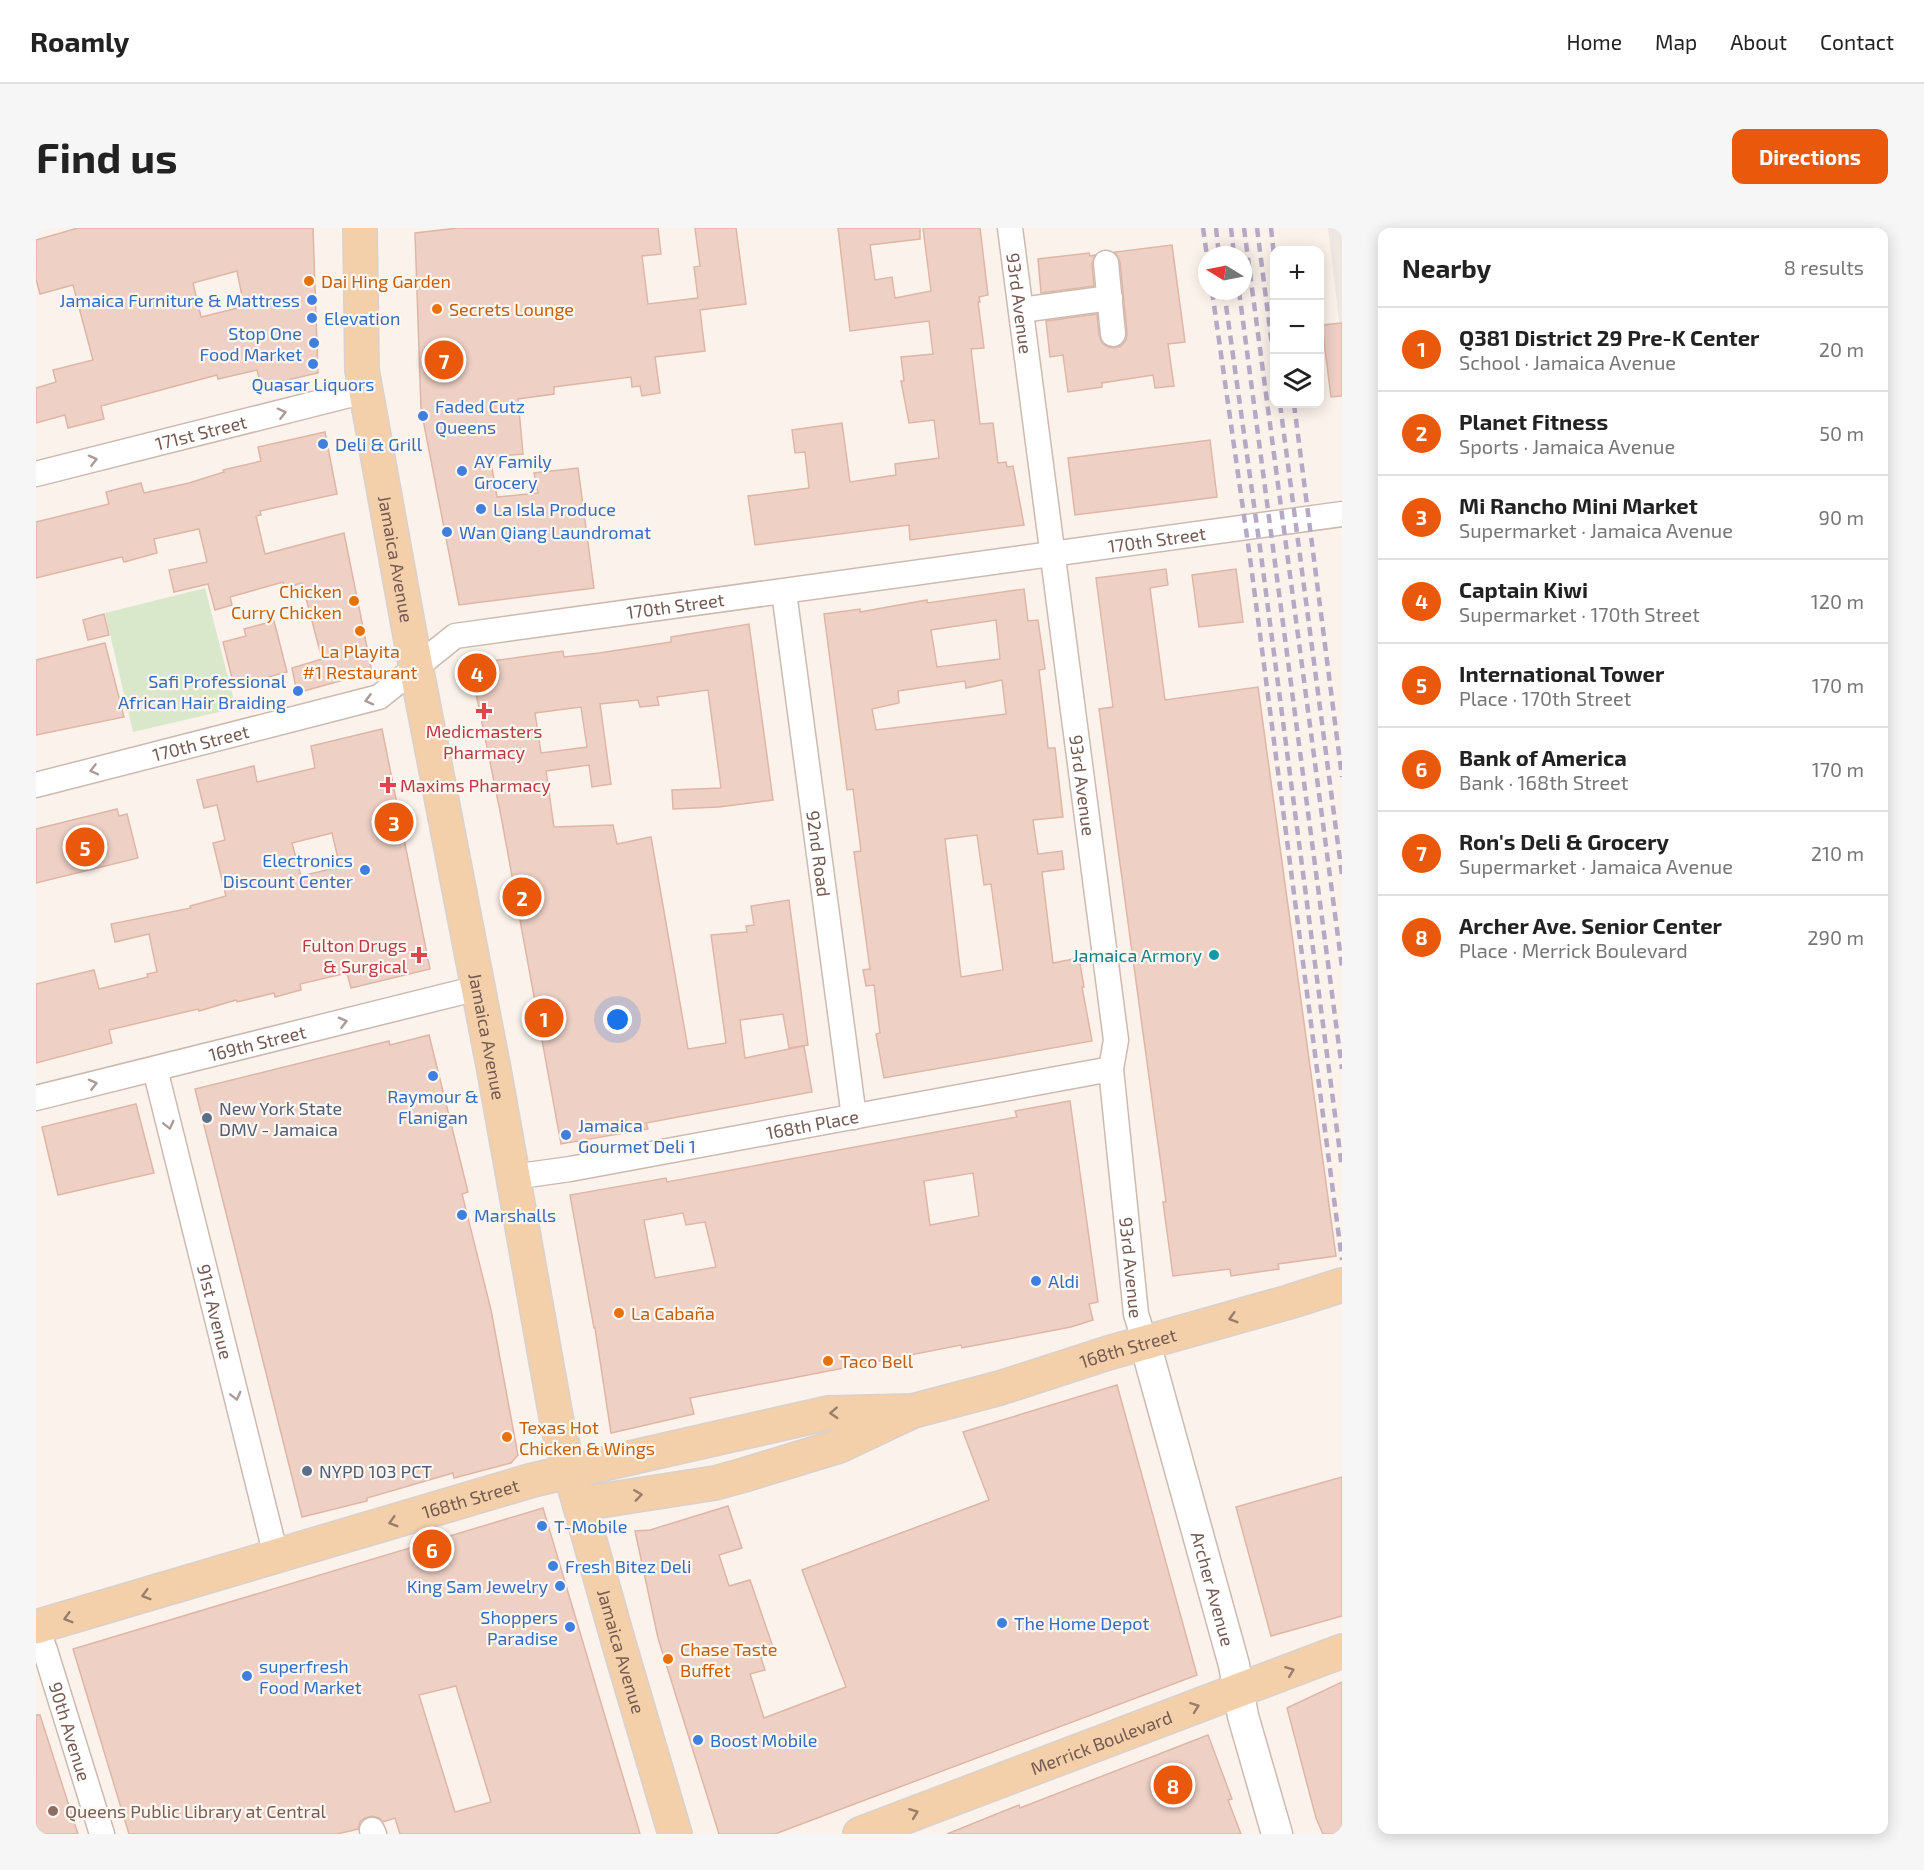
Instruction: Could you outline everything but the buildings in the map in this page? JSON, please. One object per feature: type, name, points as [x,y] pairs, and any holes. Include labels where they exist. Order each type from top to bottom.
[{"type":"main road","name":"Jamaica Avenue","points":[[360,228],[362,370],[365,391],[478,988],[558,1428],[675,1834]]},
{"type":"main road","name":"168th Street","points":[[580,1504],[716,1483],[839,1446],[913,1412],[1342,1285]]},
{"type":"main road","name":"168th Street","points":[[36,1627],[533,1480],[828,1413],[913,1412]]},
{"type":"main road","name":"Merrick Boulevard","points":[[860,1834],[1342,1651]]},
{"type":"street","name":"93rd Avenue","points":[[1010,228],[1116,1040],[1112,1069],[1136,1314],[1145,1343]]},
{"type":"street","points":[[1106,263],[1113,334]]},
{"type":"street","points":[[1021,310],[1110,298]]},
{"type":"street","name":"171st Street","points":[[36,474],[365,391]]},
{"type":"street","name":"170th Street","points":[[36,785],[380,697],[455,636],[1342,514]]},
{"type":"street","name":"92nd Road","points":[[784,592],[854,1116]]},
{"type":"street","name":"169th Street","points":[[36,1098],[478,988]]},
{"type":"street","name":"91st Avenue","points":[[155,1069],[276,1556]]},
{"type":"street","name":"168th Place","points":[[513,1177],[570,1169],[1112,1069]]},
{"type":"street","name":"Archer Avenue","points":[[1145,1343],[1234,1665],[1243,1716],[1277,1834]]},
{"type":"street","name":"90th Avenue","points":[[36,1627],[102,1834]]},
{"type":"shaded area","points":[[1328,228],[1342,228],[1342,346]]},
{"type":"green space","points":[[205,588],[236,708],[133,732],[105,613]]},
{"type":"railway","points":[[1203,228],[1206,246]]},
{"type":"railway","points":[[1216,228],[1218,246]]},
{"type":"railway","points":[[1231,228],[1233,246]]},
{"type":"railway","points":[[1244,228],[1342,967]]},
{"type":"railway","points":[[1257,228],[1273,354]]},
{"type":"railway","points":[[1271,228],[1273,246]]},
{"type":"railway","points":[[1213,300],[1250,558],[1342,1260]]},
{"type":"railway","points":[[1225,300],[1342,1168]]},
{"type":"railway","points":[[1240,300],[1342,1069]]},
{"type":"railway","points":[[1281,408],[1342,875]]},
{"type":"railway","points":[[1295,408],[1342,777]]},
{"type":"place","name":"Dai Hing Garden","points":[[309,281]]},
{"type":"place","name":"Jamaica Furniture & Mattress","points":[[312,300]]},
{"type":"place","name":"Secrets Lounge","points":[[437,309]]},
{"type":"place","name":"Elevation","points":[[312,318]]},
{"type":"place","name":"Stop One Food Market","points":[[314,343]]},
{"type":"place","name":"Ron's Deli & Grocery","points":[[444,360]]},
{"type":"place","name":"Quasar Liquors","points":[[313,364]]},
{"type":"place","name":"Faded Cutz Queens","points":[[423,416]]},
{"type":"place","name":"Deli & Grill","points":[[323,444]]},
{"type":"place","name":"AY Family Grocery","points":[[462,471]]},
{"type":"place","name":"La Isla Produce","points":[[481,509]]},
{"type":"place","name":"Wan Qiang Laundromat","points":[[447,532]]},
{"type":"place","name":"Chicken Curry Chicken","points":[[354,601]]},
{"type":"place","name":"La Playita #1 Restaurant","points":[[360,631]]},
{"type":"place","name":"Captain Kiwi","points":[[477,673]]},
{"type":"place","name":"Safi Professional African Hair Braiding","points":[[298,691]]},
{"type":"place","name":"Medicmasters Pharmacy","points":[[484,711]]},
{"type":"place","name":"Maxims Pharmacy","points":[[388,785]]},
{"type":"place","name":"Mi Rancho Mini Market","points":[[394,822]]},
{"type":"place","name":"International Tower","points":[[85,847]]},
{"type":"place","name":"Electronics Discount Center","points":[[365,870]]},
{"type":"place","name":"Planet Fitness","points":[[522,897]]},
{"type":"place","name":"Fulton Drugs & Surgical","points":[[419,955]]},
{"type":"place","name":"Jamaica Armory","points":[[1214,955]]},
{"type":"place","name":"Q381 District 29 Pre-K Center","points":[[544,1018]]},
{"type":"place","name":"Raymour & Flanigan","points":[[433,1076]]},
{"type":"place","name":"New York State DMV - Jamaica","points":[[207,1118]]},
{"type":"place","name":"Jamaica Gourmet Deli 1","points":[[566,1135]]},
{"type":"place","name":"Marshalls","points":[[462,1215]]},
{"type":"place","name":"Aldi","points":[[1036,1281]]},
{"type":"place","name":"La Cabaña","points":[[619,1313]]},
{"type":"place","name":"Taco Bell","points":[[828,1361]]},
{"type":"place","name":"Texas Hot Chicken & Wings","points":[[507,1437]]},
{"type":"place","name":"NYPD 103 PCT","points":[[307,1471]]},
{"type":"place","name":"T-Mobile","points":[[542,1526]]},
{"type":"place","name":"Bank of America","points":[[432,1549]]},
{"type":"place","name":"Fresh Bitez Deli","points":[[553,1566]]},
{"type":"place","name":"King Sam Jewelry","points":[[560,1586]]},
{"type":"place","name":"The Home Depot","points":[[1002,1623]]},
{"type":"place","name":"Shoppers Paradise","points":[[570,1627]]},
{"type":"place","name":"Chase Taste Buffet","points":[[668,1659]]},
{"type":"place","name":"superfresh Food Market","points":[[247,1676]]},
{"type":"place","name":"Boost Mobile","points":[[698,1740]]},
{"type":"place","name":"Archer Ave. Senior Center","points":[[1173,1785]]},
{"type":"place","name":"Queens Public Library at Central","points":[[53,1811]]}]
